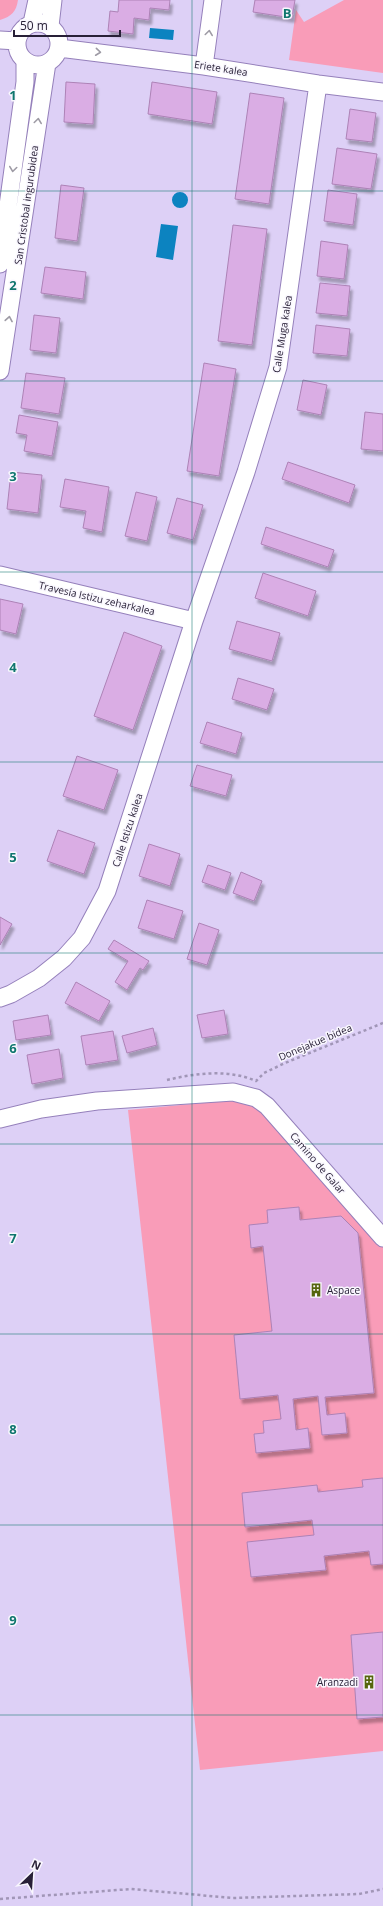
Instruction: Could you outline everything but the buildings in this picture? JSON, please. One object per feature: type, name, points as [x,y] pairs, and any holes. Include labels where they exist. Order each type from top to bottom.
[{"type":"street","points":[[32,23],[37,0]]},
{"type":"street","points":[[50,26],[53,0]]},
{"type":"street","points":[[204,66],[213,0]]},
{"type":"street","points":[[42,22],[50,26],[56,32],[59,39],[59,48],[54,58],[47,63],[39,65],[25,61],[8,40],[32,23],[42,22]]},
{"type":"street","name":"Eriete kalea","points":[[59,48],[204,66],[318,84],[383,92]]},
{"type":"street","name":"San Cristobal ingurubidea","points":[[0,264],[25,82],[25,61]]},
{"type":"street","name":"San Cristobal ingurubidea","points":[[0,371],[47,63]]},
{"type":"street","name":"Calle Muga kalea","points":[[194,621],[246,472],[278,367],[318,84]]},
{"type":"street","name":"Travesía Istizu zeharkalea","points":[[0,575],[194,621]]},
{"type":"street","name":"Calle Istizu kalea","points":[[0,998],[11,994],[38,978],[64,958],[82,938],[94,918],[107,891],[194,621]]},
{"type":"street","points":[[0,1119],[41,1109],[96,1101],[233,1092],[252,1088]]},
{"type":"street","name":"Camino de Galar","points":[[252,1088],[383,1238]]},
{"type":"path","name":"Donejakue bidea","points":[[252,1088],[264,1073],[383,1023]]},
{"type":"path","points":[[0,1900],[131,1889],[233,1898],[359,1894],[383,1888]]},
{"type":"shaded area","points":[[0,0],[18,0],[13,13],[0,20]]},
{"type":"shaded area","points":[[344,0],[383,0],[383,73],[289,60],[296,10],[304,22]]},
{"type":"shaded area","points":[[256,1098],[383,1238],[383,1751],[200,1770],[128,1110]]},
{"type":"water","points":[[150,28],[174,30],[173,40],[149,38]]},
{"type":"water","points":[[180,192],[186,194],[188,200],[186,206],[180,208],[174,206],[172,200],[174,194]]},
{"type":"water","points":[[161,224],[178,226],[173,260],[156,257]]},
{"type":"place","name":"Aspace","points":[[316,1290]]},
{"type":"place","name":"Aranzadi","points":[[369,1682]]}]
